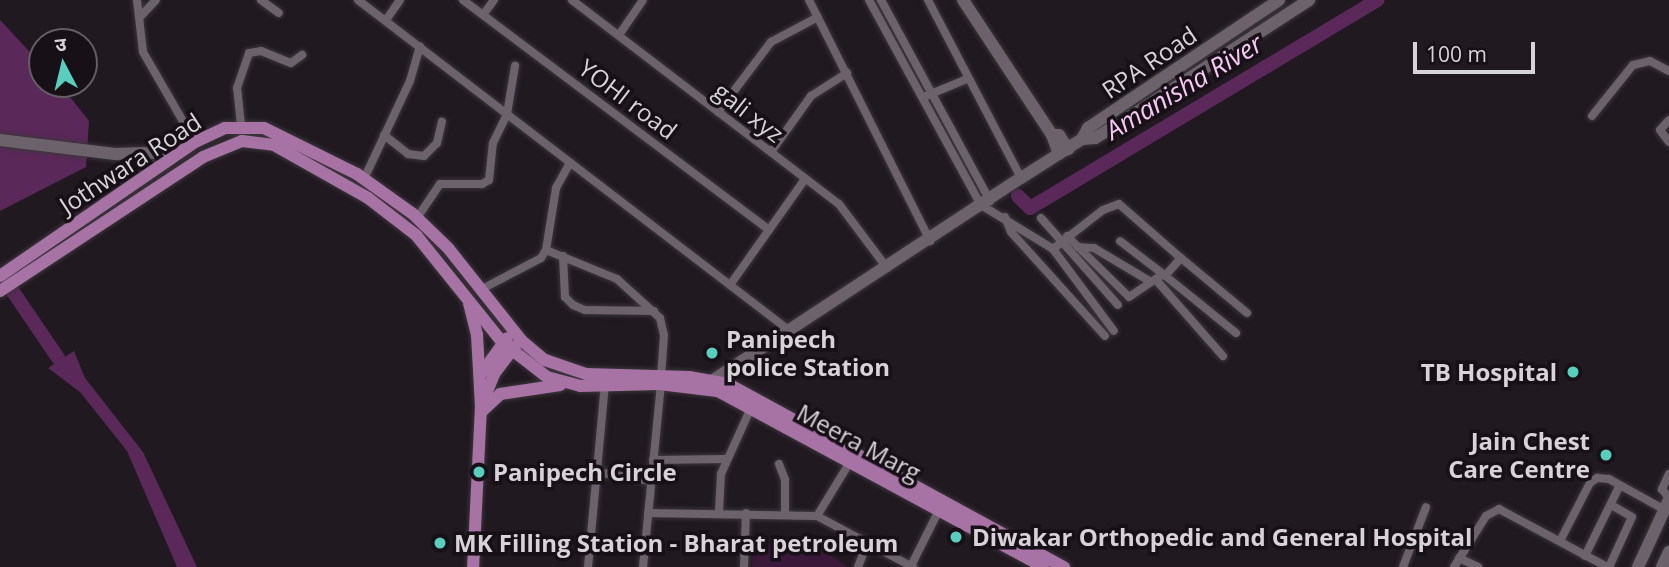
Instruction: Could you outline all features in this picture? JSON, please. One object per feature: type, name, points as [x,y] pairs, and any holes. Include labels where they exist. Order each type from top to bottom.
[{"type":"main road","name":"Jothwara Road","points":[[0,276],[177,152],[195,142],[240,125],[279,134],[364,179],[417,218],[481,290],[512,341]]},
{"type":"main road","name":"Jothwara Road","points":[[0,291],[181,169],[224,146],[258,142],[274,145],[323,170],[393,216],[439,260],[468,299]]},
{"type":"main road","name":"Meera Marg","points":[[468,299],[547,377],[574,385],[714,380],[1063,567]]},
{"type":"main road","points":[[468,299],[480,377],[481,409],[473,567]]},
{"type":"main road","name":"Meera Marg","points":[[512,341],[545,360],[574,372],[700,387],[751,408],[1044,567]]},
{"type":"main road","points":[[480,377],[512,341]]},
{"type":"main road","points":[[481,409],[494,374],[512,341]]},
{"type":"main road","points":[[481,409],[500,394],[513,390],[574,385]]},
{"type":"street","points":[[137,0],[143,52],[195,142]]},
{"type":"street","points":[[139,17],[156,0]]},
{"type":"street","points":[[261,0],[279,13]]},
{"type":"street","points":[[358,0],[790,331]]},
{"type":"street","points":[[386,20],[400,0]]},
{"type":"street","name":"YOHI road","points":[[463,0],[769,230]]},
{"type":"street","points":[[483,15],[494,0]]},
{"type":"street","name":"gali xyz","points":[[572,0],[850,215],[887,268]]},
{"type":"street","points":[[619,35],[643,0]]},
{"type":"street","points":[[809,0],[930,241]]},
{"type":"street","points":[[869,0],[920,99],[987,203],[1053,249],[1114,331]]},
{"type":"street","points":[[881,0],[987,203]]},
{"type":"street","points":[[928,0],[1021,178]]},
{"type":"street","points":[[963,0],[1063,151]]},
{"type":"street","name":"RPA Road","points":[[1082,139],[1088,128],[1279,0]]},
{"type":"street","points":[[700,387],[930,241],[1063,151],[1082,139],[1095,138],[1125,120],[1309,0]]},
{"type":"street","points":[[718,112],[771,42],[818,17]]},
{"type":"street","points":[[364,179],[420,46]]},
{"type":"street","points":[[240,125],[237,88],[249,53],[261,51],[291,64],[302,55]]},
{"type":"street","points":[[1592,116],[1633,65],[1650,61],[1669,71]]},
{"type":"street","points":[[417,218],[440,184],[487,184],[493,143],[507,114],[514,66]]},
{"type":"street","points":[[771,152],[811,96],[847,73]]},
{"type":"street","points":[[920,99],[967,79]]},
{"type":"street","points":[[1669,120],[1660,130],[1669,142]]},
{"type":"street","points":[[384,135],[408,154],[424,156],[437,143],[442,122]]},
{"type":"street","points":[[0,140],[115,154],[177,152]]},
{"type":"street","points":[[481,290],[536,262],[546,250],[552,202],[570,163]]},
{"type":"street","points":[[730,285],[805,179]]},
{"type":"street","points":[[1053,249],[1063,238],[1119,204],[1247,313]]},
{"type":"street","points":[[1005,217],[1011,232],[1105,336]]},
{"type":"street","points":[[1041,218],[1063,238],[1118,305]]},
{"type":"street","points":[[1063,238],[1078,247],[1126,297],[1159,278],[1181,258]]},
{"type":"street","points":[[1120,241],[1159,278],[1223,355]]},
{"type":"street","points":[[1078,247],[1094,248],[1159,278],[1236,333]]},
{"type":"street","points":[[546,250],[617,279],[654,311],[664,335],[643,567]]},
{"type":"street","points":[[563,256],[565,297],[573,305],[585,310],[654,311]]},
{"type":"street","points":[[588,567],[605,385]]},
{"type":"street","points":[[719,512],[719,483],[726,459],[751,408]]},
{"type":"street","points":[[653,460],[726,459]]},
{"type":"street","points":[[817,516],[850,462]]},
{"type":"street","points":[[779,464],[785,480],[785,515]]},
{"type":"street","points":[[597,472],[651,481]]},
{"type":"street","points":[[1638,567],[1668,503],[1662,489],[1669,474]]},
{"type":"street","points":[[1560,541],[1590,483],[1609,479],[1668,503]]},
{"type":"street","points":[[1585,556],[1620,485]]},
{"type":"street","points":[[1454,567],[1493,509],[1508,512],[1608,567],[1632,517],[1611,505]]},
{"type":"street","points":[[1403,567],[1426,507]]},
{"type":"street","points":[[648,513],[719,512],[817,516],[911,566],[939,510]]},
{"type":"street","points":[[744,567],[746,513]]},
{"type":"street","points":[[858,567],[867,543]]},
{"type":"street","points":[[1662,567],[1669,552]]},
{"type":"street","points":[[1459,558],[1478,567]]},
{"type":"shaded area","points":[[0,20],[28,50],[28,98],[71,98],[89,121],[86,167],[0,211]]},
{"type":"shaded area","points":[[74,351],[85,378],[143,452],[197,567],[177,567],[127,451],[80,392],[48,368]]},
{"type":"shaded area","points":[[754,544],[816,545],[848,567],[752,567]]},
{"type":"waterway","name":"Amanisha River","points":[[1018,196],[1030,208],[1377,0]]},
{"type":"waterway","points":[[3,277],[58,358]]},
{"type":"place","name":"Panipech police Station","points":[[712,353]]},
{"type":"place","name":"TB Hospital","points":[[1573,372]]},
{"type":"place","name":"Jain Chest Care Centre","points":[[1606,455]]},
{"type":"place","name":"Panipech Circle","points":[[479,472]]},
{"type":"place","name":"Diwakar Orthopedic and General Hospital","points":[[956,537]]},
{"type":"place","name":"MK Filling Station - Bharat petroleum","points":[[440,543]]}]
